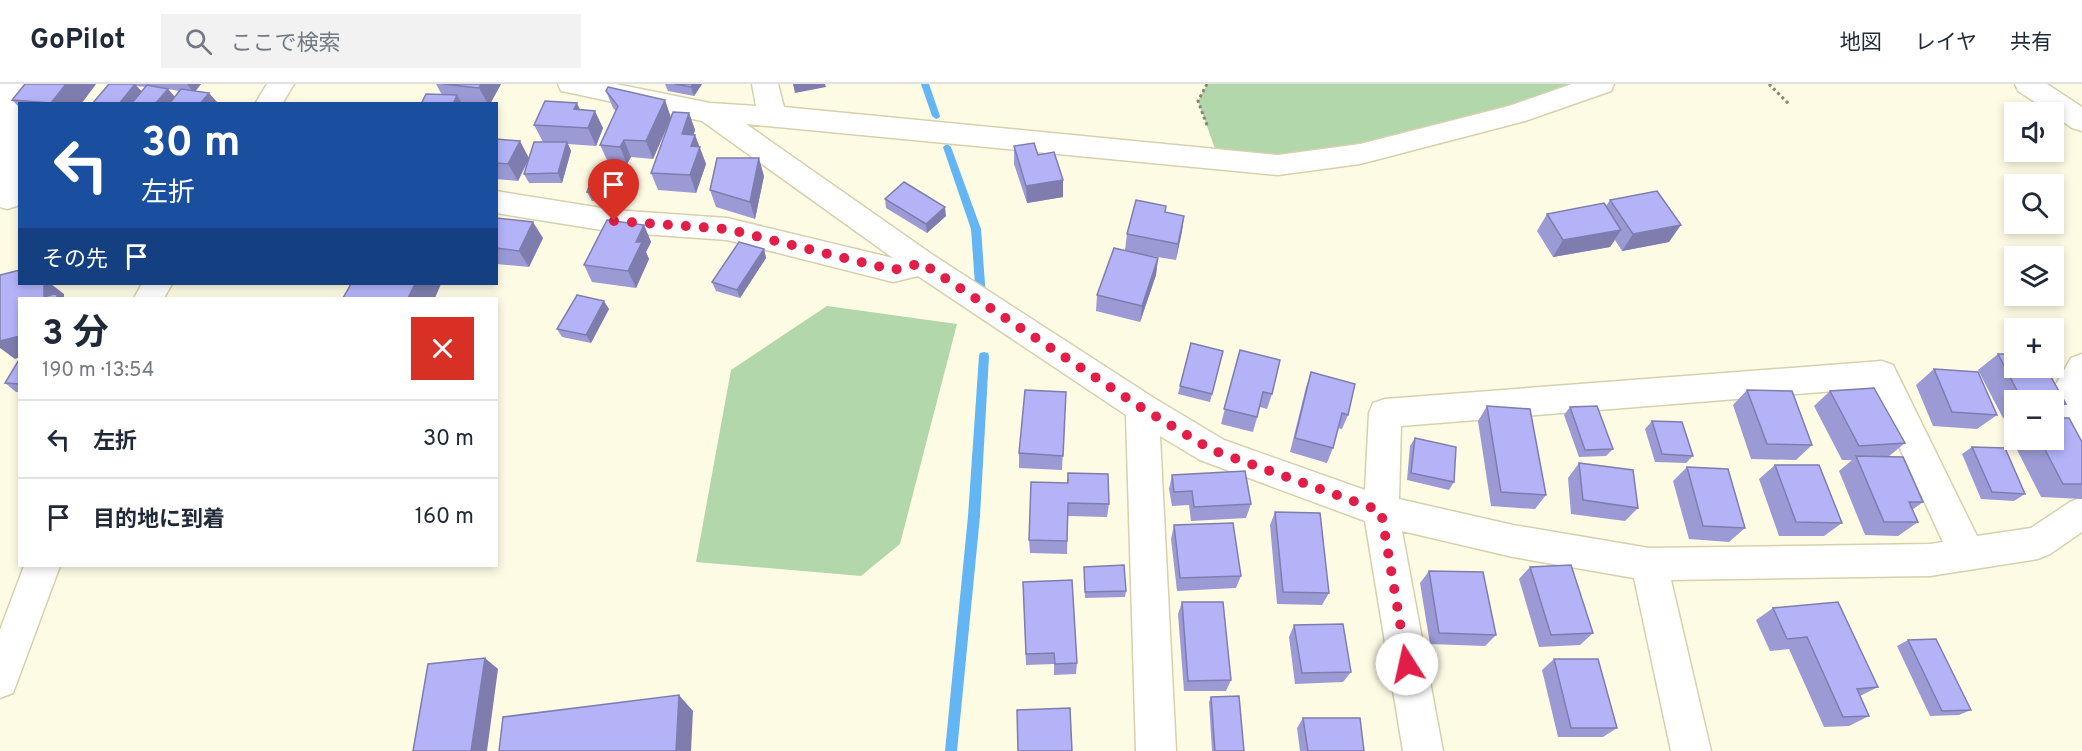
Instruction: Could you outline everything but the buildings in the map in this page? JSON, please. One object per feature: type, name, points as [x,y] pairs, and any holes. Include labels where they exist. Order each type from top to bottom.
[{"type":"street","points":[[9,198],[11,84]]},
{"type":"street","points":[[269,102],[281,84]]},
{"type":"street","points":[[571,84],[710,113],[772,116],[1278,165],[1360,154],[1515,114],[1602,84]]},
{"type":"street","points":[[765,84],[772,116]]},
{"type":"street","points":[[2028,84],[2082,121]]},
{"type":"street","points":[[710,113],[922,263],[1142,408],[1212,450],[1381,511],[1513,541],[1649,564],[1930,560],[2038,543],[2082,513]]},
{"type":"street","points":[[498,202],[614,221],[727,229],[893,270],[922,263]]},
{"type":"street","points":[[2082,367],[2072,386],[2082,426]]},
{"type":"street","points":[[1423,751],[1381,511],[1385,413],[1882,374],[1966,554]]},
{"type":"street","points":[[1142,408],[1156,751]]},
{"type":"street","points":[[1649,564],[1691,751]]},
{"type":"street","points":[[0,680],[42,567]]},
{"type":"path","points":[[1207,84],[1198,101],[1219,160]]},
{"type":"path","points":[[1769,84],[1790,105]]},
{"type":"green space","points":[[1207,84],[1601,84],[1360,154],[1219,160],[1198,101]]},
{"type":"green space","points":[[827,306],[957,324],[900,544],[861,576],[696,562],[731,370]]},
{"type":"waterway","points":[[925,84],[936,116]]},
{"type":"waterway","points":[[947,147],[976,229],[981,298]]},
{"type":"waterway","points":[[951,751],[974,516],[984,356]]},
{"type":"route","points":[[614,221],[727,229],[893,270],[922,263],[1142,408],[1212,450],[1381,511],[1407,664]]}]
